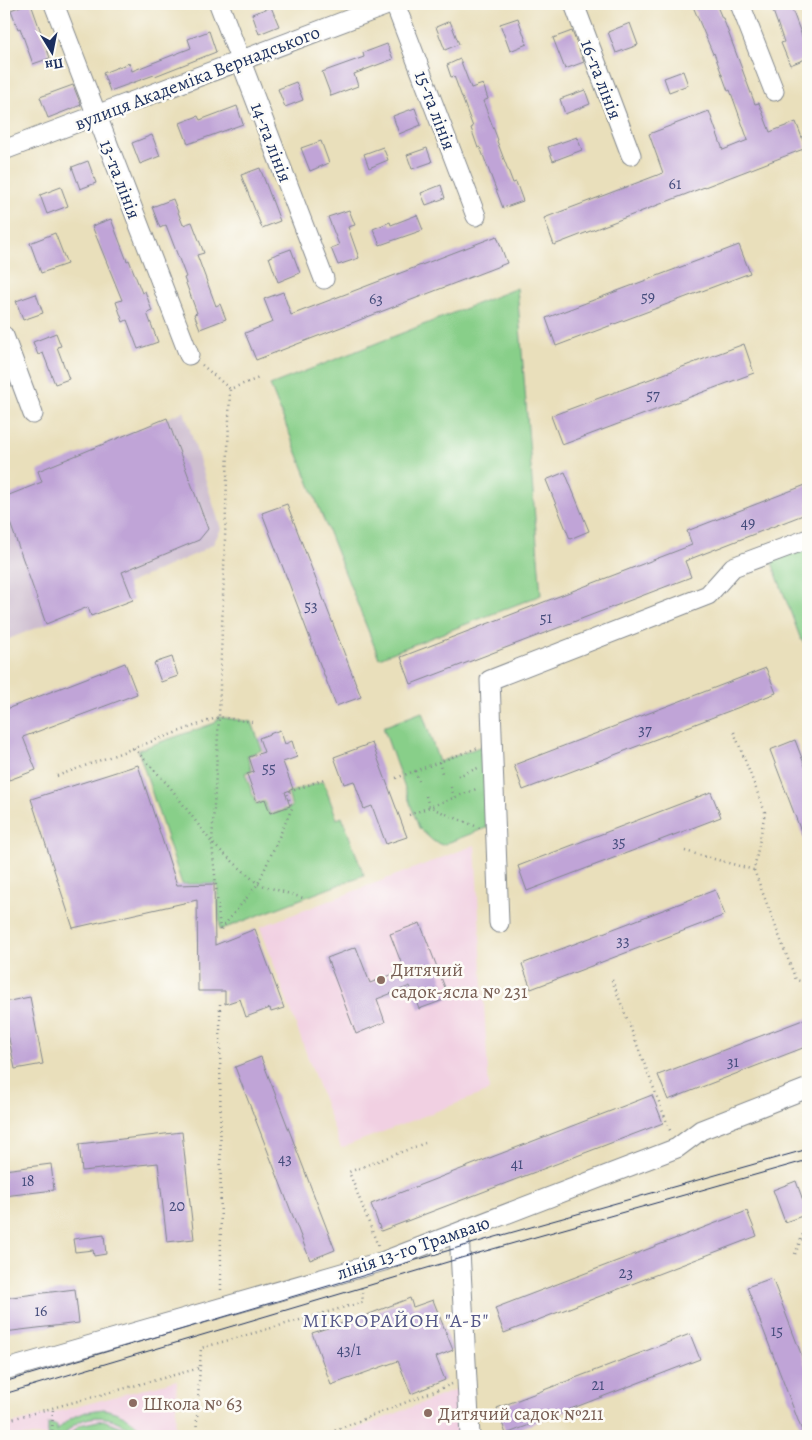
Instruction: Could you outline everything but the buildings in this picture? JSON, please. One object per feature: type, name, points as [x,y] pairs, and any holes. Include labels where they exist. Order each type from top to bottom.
[{"type":"street","name":"13-та лінія","points":[[54,4],[189,354]]},
{"type":"street","name":"14-та лінія","points":[[219,4],[324,279]]},
{"type":"street","name":"вулиця Академіка Вернадського","points":[[4,150],[390,4]]},
{"type":"street","name":"15-та лінія","points":[[396,4],[476,216]]},
{"type":"street","name":"16-та лінія","points":[[574,4],[631,155]]},
{"type":"street","points":[[740,4],[774,91]]},
{"type":"street","points":[[4,336],[33,414]]},
{"type":"street","points":[[499,923],[490,680],[708,595],[733,567],[808,539]]},
{"type":"street","name":"лінія 13-го Трамваю","points":[[4,1370],[384,1261],[677,1148],[701,1130],[808,1088]]},
{"type":"street","points":[[459,1232],[470,1436]]},
{"type":"path","points":[[189,354],[230,389]]},
{"type":"path","points":[[230,389],[259,378]]},
{"type":"path","points":[[230,389],[219,717],[212,843],[220,930],[258,884],[292,808],[287,793],[324,779]]},
{"type":"path","points":[[57,776],[219,717],[252,722]]},
{"type":"path","points":[[734,732],[765,812],[754,870],[796,980],[808,983]]},
{"type":"path","points":[[396,778],[493,742]]},
{"type":"path","points":[[134,748],[170,787],[212,843],[258,884],[303,898]]},
{"type":"path","points":[[438,762],[442,773]]},
{"type":"path","points":[[415,771],[419,781]]},
{"type":"path","points":[[409,815],[494,783]]},
{"type":"path","points":[[451,787],[454,798]]},
{"type":"path","points":[[426,796],[429,807]]},
{"type":"path","points":[[429,807],[482,829]]},
{"type":"path","points":[[685,851],[754,870]]},
{"type":"path","points":[[612,980],[677,1148]]},
{"type":"path","points":[[220,1004],[221,1308]]},
{"type":"path","points":[[384,1261],[350,1172],[425,1143]]},
{"type":"path","points":[[795,1254],[808,1222]]},
{"type":"path","points":[[196,1436],[201,1348],[363,1302],[360,1268]]},
{"type":"path","points":[[4,1421],[200,1368]]},
{"type":"path","points":[[321,1436],[467,1378]]},
{"type":"path","points":[[52,1436],[53,1408]]},
{"type":"shaded area","points":[[184,411],[221,529],[213,544],[198,553],[127,584],[133,600],[91,616],[87,607],[4,641],[4,497],[42,482],[38,471]]},
{"type":"shaded area","name":"Дитячий садок-ясла № 231","points":[[475,845],[489,1091],[341,1148],[260,927]]},
{"type":"shaded area","name":"Школа № 63","points":[[177,1380],[175,1436],[4,1436],[4,1426]]},
{"type":"shaded area","name":"Дитячий садок №211","points":[[458,1389],[461,1436],[338,1436]]},
{"type":"green space","points":[[517,288],[541,595],[379,658],[270,385]]},
{"type":"green space","points":[[808,546],[808,645],[801,640],[771,560]]},
{"type":"green space","points":[[422,712],[439,762],[493,742],[496,824],[442,845],[433,841],[419,828],[383,727]]},
{"type":"green space","points":[[219,717],[252,722],[262,750],[247,756],[252,770],[245,773],[256,804],[264,801],[270,815],[292,807],[288,793],[323,781],[337,819],[342,817],[364,875],[220,930],[217,884],[182,884],[138,750],[215,723]]},
{"type":"green space","points":[[104,1409],[128,1418],[145,1436],[135,1436],[118,1422],[99,1417],[89,1418],[80,1422],[63,1436],[48,1436],[48,1424],[57,1425],[57,1431],[67,1421],[78,1415]]},
{"type":"green space","points":[[103,1420],[124,1428],[130,1436],[68,1436],[79,1425]]},
{"type":"tram line","points":[[4,1382],[460,1247],[808,1149]]},
{"type":"tram line","points":[[4,1394],[461,1258],[808,1160]]},
{"type":"place","name":"Дитячий садок-ясла № 231","points":[[381,980]]},
{"type":"place","name":"Школа № 63","points":[[133,1403]]},
{"type":"place","name":"Дитячий садок №211","points":[[428,1413]]},
{"type":"district","name":"МІКРОРАЙОН \"А-Б\"","points":[[396,1320]]}]
